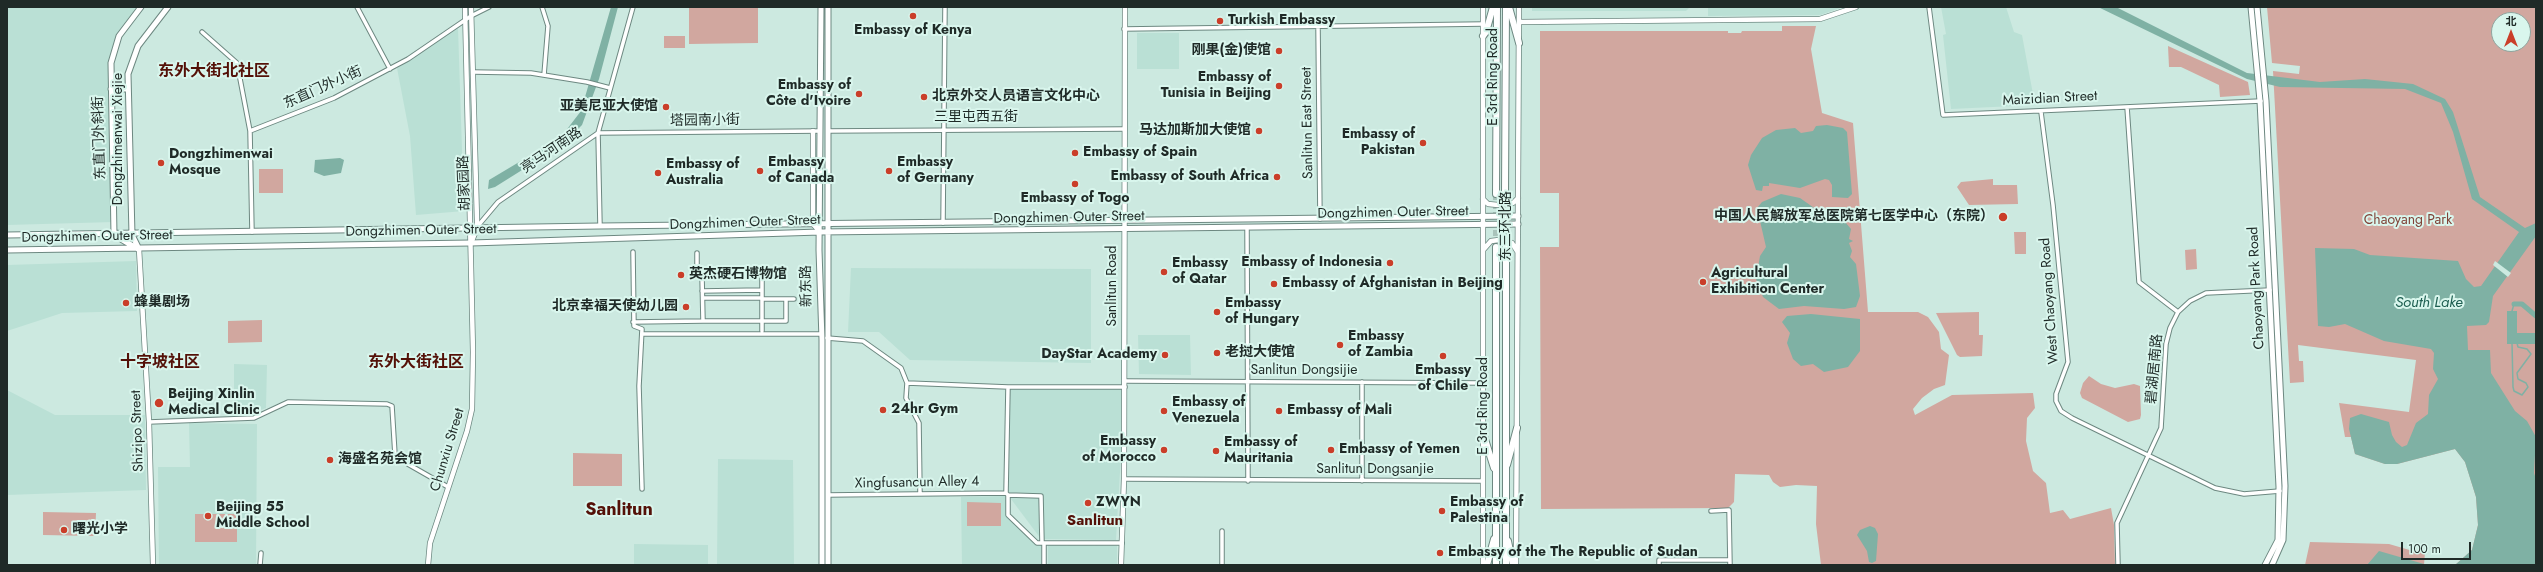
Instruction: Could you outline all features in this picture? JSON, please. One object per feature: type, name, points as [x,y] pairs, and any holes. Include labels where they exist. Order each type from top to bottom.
[{"type":"highway","points":[[1483,36],[1486,32],[1492,7]]},
{"type":"highway","name":"E 3rd Ring Road","points":[[1496,194],[1497,7]]},
{"type":"highway","name":"E 3rd Ring Road","points":[[1505,194],[1506,7]]},
{"type":"highway","points":[[1509,7],[1519,43]]},
{"type":"highway","name":"E 3rd Ring Road","points":[[1496,246],[1496,565]]},
{"type":"highway","name":"E 3rd Ring Road","points":[[1506,247],[1506,565]]},
{"type":"highway","points":[[1505,474],[1517,428]]},
{"type":"highway","points":[[1484,433],[1496,474]]},
{"type":"highway","points":[[1506,529],[1513,565]]},
{"type":"highway","points":[[1487,565],[1496,530]]},
{"type":"main road","name":"东直门外斜街","points":[[114,235],[110,71],[114,49],[119,36],[141,7]]},
{"type":"main road","name":"Dongzhimenwai Xiejie","points":[[132,234],[127,89],[131,62],[138,46],[168,7]]},
{"type":"main road","name":"新东路","points":[[821,7],[820,232],[822,334],[822,565]]},
{"type":"main road","name":"新东路","points":[[828,7],[828,565]]},
{"type":"main road","name":"Chaoyang Park Road","points":[[2251,7],[2259,88],[2263,101]]},
{"type":"main road","name":"Chaoyang Park Road","points":[[2257,7],[2265,89],[2263,101],[2282,492],[2283,540],[2272,565]]},
{"type":"main road","points":[[111,89],[127,89]]},
{"type":"main road","name":"Dongzhimen Outer Street","points":[[7,235],[114,235],[600,226],[1518,216]]},
{"type":"main road","name":"Dongzhimen Outer Street","points":[[7,250],[139,249],[471,242],[820,232],[1518,224]]},
{"type":"main road","points":[[132,234],[139,249]]},
{"type":"main road","points":[[114,235],[139,249]]},
{"type":"main road","name":"Chaoyang Park Road","points":[[2265,565],[2278,540],[2282,492]]},
{"type":"street","points":[[357,7],[390,69]]},
{"type":"street","name":"胡家园路","points":[[465,7],[471,242]]},
{"type":"street","name":"胡家园路","points":[[471,7],[477,228],[471,242]]},
{"type":"street","name":"东直门外小街","points":[[250,131],[334,98],[390,69],[471,16],[489,7]]},
{"type":"street","points":[[542,7],[548,26],[544,75]]},
{"type":"street","name":"亮马河南路","points":[[477,228],[498,202],[598,133],[633,7]]},
{"type":"street","points":[[943,223],[944,7]]},
{"type":"street","name":"Sanlitun Road","points":[[1120,565],[1124,479],[1125,387],[1125,7]]},
{"type":"street","name":"东三环北路","points":[[1482,7],[1484,433],[1483,565]]},
{"type":"street","name":"东三环北路","points":[[1516,565],[1519,7]]},
{"type":"street","points":[[1519,22],[1820,18],[1856,7]]},
{"type":"street","name":"Maizidian Street","points":[[1929,7],[1943,115],[2041,112],[2263,101]]},
{"type":"street","points":[[1124,29],[1483,24]]},
{"type":"street","name":"Sanlitun East Street","points":[[1318,26],[1320,219]]},
{"type":"street","points":[[202,32],[237,63],[250,131],[252,232]]},
{"type":"street","points":[[473,72],[544,75],[587,82],[610,88]]},
{"type":"street","points":[[2127,107],[2140,282],[2178,312]]},
{"type":"street","name":"West Chaoyang Road","points":[[2041,112],[2053,205],[2068,362],[2056,401],[2061,411],[2072,418],[2149,456],[2222,490],[2244,494],[2282,492]]},
{"type":"street","name":"三里屯西五街","points":[[828,131],[943,129],[1124,129]]},
{"type":"street","points":[[813,131],[814,224],[820,232]]},
{"type":"street","name":"塔园南小街","points":[[598,133],[820,131]]},
{"type":"street","points":[[598,133],[600,226]]},
{"type":"street","points":[[1483,199],[1488,204],[1498,206],[1513,203],[1518,198]]},
{"type":"street","points":[[1247,227],[1249,382],[1248,480]]},
{"type":"street","points":[[1483,253],[1486,244],[1499,240],[1512,243],[1518,254]]},
{"type":"street","name":"Chunxiu Street","points":[[428,565],[430,543],[472,409],[471,242]]},
{"type":"street","name":"Shizipo Street","points":[[139,249],[149,422],[153,565]]},
{"type":"street","points":[[633,252],[633,322],[634,326],[642,329],[639,386],[642,489]]},
{"type":"street","points":[[697,253],[697,271],[702,276],[703,321]]},
{"type":"street","points":[[702,276],[762,275],[762,330]]},
{"type":"street","points":[[702,290],[762,290]]},
{"type":"street","name":"碧湖居南路","points":[[2118,565],[2117,523],[2161,428],[2166,344],[2170,328],[2178,312],[2190,301],[2206,293],[2272,290]]},
{"type":"street","points":[[702,298],[794,300]]},
{"type":"street","points":[[633,322],[786,321],[786,301],[762,299]]},
{"type":"street","points":[[642,334],[822,334]]},
{"type":"street","points":[[827,338],[863,341],[901,368],[907,383],[906,398],[919,423],[920,494]]},
{"type":"street","name":"Sanlitun Dongsijie","points":[[1124,381],[1483,383]]},
{"type":"street","points":[[1362,382],[1362,481]]},
{"type":"street","points":[[907,383],[1008,387],[1125,387]]},
{"type":"street","points":[[1008,387],[1008,515],[1037,543],[1122,543]]},
{"type":"street","points":[[149,422],[254,418],[288,402],[387,404],[392,406],[395,455],[448,487]]},
{"type":"street","name":"Sanlitun Dongsanjie","points":[[1124,479],[1483,481]]},
{"type":"street","name":"Xingfusancun Alley 4","points":[[828,495],[1007,494],[1041,496],[1043,543]]},
{"type":"street","points":[[1711,511],[1729,510],[1730,565]]},
{"type":"street","points":[[1222,531],[1222,565]]},
{"type":"street","points":[[1043,543],[1044,565]]},
{"type":"street","points":[[260,565],[261,553]]},
{"type":"street","points":[[1659,565],[1659,560],[1730,560]]},
{"type":"shaded area","points":[[7,7],[141,7],[119,36],[111,63],[114,222],[7,225]]},
{"type":"shaded area","points":[[1532,7],[1690,7],[1686,11],[1532,11]]},
{"type":"shaded area","points":[[1708,7],[1843,7],[1820,15],[1708,16]]},
{"type":"shaded area","points":[[1941,7],[2006,7],[2014,32],[2022,35],[2035,105],[1951,109],[1943,35],[1946,34]]},
{"type":"shaded area","points":[[458,28],[464,211],[416,215],[410,136],[397,68]]},
{"type":"shaded area","points":[[1137,33],[1179,33],[1179,69],[1137,69]]},
{"type":"shaded area","points":[[136,261],[137,311],[62,313],[7,331],[7,265]]},
{"type":"shaded area","points":[[851,268],[1091,269],[1091,363],[910,360],[879,332],[848,332]]},
{"type":"shaded area","name":"DayStar Academy","points":[[1138,335],[1190,335],[1191,375],[1139,374]]},
{"type":"shaded area","points":[[234,364],[267,365],[266,408],[250,414],[234,414]]},
{"type":"shaded area","points":[[1008,387],[1125,387],[1116,540],[1041,539],[1008,495]]},
{"type":"shaded area","points":[[7,390],[55,415],[145,415],[146,490],[7,495]]},
{"type":"shaded area","name":"Beijing 55 Middle School","points":[[189,423],[257,424],[256,565],[159,565],[158,467],[190,467]]},
{"type":"shaded area","points":[[718,459],[793,460],[794,565],[717,565]]},
{"type":"shaded area","points":[[1006,496],[1006,516],[1035,542],[1036,545],[1041,545],[1041,565],[962,565],[961,497]]},
{"type":"shaded area","points":[[634,544],[708,545],[708,565],[634,565]]},
{"type":"shaded area","points":[[1048,545],[1117,546],[1117,565],[1048,565]]},
{"type":"green space","points":[[689,7],[758,7],[758,43],[689,44]]},
{"type":"green space","name":"Chaoyang Park","points":[[2267,7],[2536,7],[2536,565],[2455,565],[2472,550],[2478,525],[2476,497],[2465,462],[2455,449],[2397,464],[2385,464],[2355,454],[2351,437],[2345,437],[2339,403],[2409,412],[2416,360],[2298,345],[2299,361],[2303,361],[2304,382],[2290,383],[2273,71],[2299,74],[2300,66],[2272,63]]},
{"type":"green space","name":"Agricultural Exhibition Center","points":[[1782,26],[1816,26],[1811,49],[1822,113],[1853,123],[1868,312],[1918,312],[1928,317],[1939,332],[1941,349],[1949,355],[1945,385],[1934,389],[1922,398],[1913,409],[1915,415],[1952,395],[2033,393],[2035,408],[2027,418],[2026,441],[2033,471],[2046,483],[2050,513],[2063,510],[2070,519],[2111,508],[2114,525],[2115,565],[1821,565],[1816,524],[1817,486],[1796,485],[1780,487],[1773,482],[1769,475],[1735,474],[1734,502],[1728,508],[1541,509],[1540,247],[1559,247],[1559,193],[1540,193],[1540,31],[1728,31],[1728,33],[1741,33],[1742,31],[1782,31]]},
{"type":"green space","points":[[664,36],[685,36],[685,48],[664,48]]},
{"type":"green space","points":[[2168,46],[2248,82],[2250,95],[2220,97],[2219,85],[2181,67],[2169,67]]},
{"type":"green space","points":[[259,169],[283,169],[283,193],[259,193]]},
{"type":"green space","points":[[1993,179],[1993,185],[2017,185],[2018,204],[1969,205],[1957,187],[1961,182]]},
{"type":"green space","points":[[2014,232],[2026,232],[2026,254],[2015,254]]},
{"type":"green space","points":[[2196,249],[2197,269],[2186,270],[2185,250]]},
{"type":"green space","points":[[1979,312],[1979,335],[1983,335],[1982,356],[1960,357],[1957,355],[1936,313]]},
{"type":"green space","points":[[262,320],[262,342],[228,343],[228,321]]},
{"type":"green space","points":[[2089,376],[2101,384],[2115,388],[2134,384],[2140,386],[2140,419],[2128,422],[2082,398],[2080,393],[2083,383]]},
{"type":"green space","points":[[573,453],[622,454],[622,486],[573,486]]},
{"type":"green space","points":[[967,502],[1001,503],[1001,526],[967,526]]},
{"type":"green space","points":[[43,512],[96,513],[95,536],[43,535]]},
{"type":"green space","points":[[195,514],[237,514],[237,542],[195,542]]},
{"type":"green space","points":[[2310,542],[2389,544],[2413,551],[2414,549],[2425,552],[2424,565],[2305,565]]},
{"type":"water","points":[[611,7],[618,7],[599,79],[582,125],[562,145],[495,187],[488,189],[489,180],[561,137],[581,111]]},
{"type":"water","name":"South Lake","points":[[2098,7],[2116,7],[2247,73],[2320,82],[2365,79],[2413,84],[2445,99],[2453,112],[2480,197],[2525,228],[2536,223],[2536,236],[2493,296],[2489,322],[2486,325],[2467,326],[2468,350],[2490,350],[2491,373],[2515,411],[2527,421],[2536,437],[2534,473],[2536,479],[2536,565],[2455,565],[2472,550],[2478,525],[2476,497],[2465,462],[2455,449],[2397,464],[2385,464],[2355,454],[2349,429],[2350,418],[2361,414],[2389,422],[2392,435],[2396,442],[2402,447],[2407,445],[2416,423],[2428,414],[2429,395],[2438,379],[2433,369],[2434,353],[2431,349],[2384,341],[2345,324],[2329,327],[2318,326],[2315,248],[2354,249],[2370,255],[2458,261],[2466,279],[2474,287],[2481,286],[2519,232],[2472,199],[2453,132],[2441,103],[2405,89],[2280,87],[2247,79]]},
{"type":"water","points":[[1827,125],[1843,128],[1847,132],[1852,194],[1848,198],[1832,197],[1832,185],[1829,180],[1825,179],[1800,188],[1769,183],[1769,186],[1763,186],[1762,191],[1756,190],[1748,165],[1751,155],[1762,138],[1776,130],[1795,128],[1801,133],[1813,131],[1816,126]]},
{"type":"water","points":[[340,158],[344,160],[341,173],[324,176],[314,172],[315,160]]},
{"type":"water","points":[[1781,194],[1800,198],[1827,217],[1835,210],[1851,229],[1849,239],[1853,241],[1849,243],[1852,251],[1850,257],[1856,264],[1860,296],[1856,307],[1844,309],[1804,306],[1779,309],[1763,297],[1756,279],[1760,256],[1766,247],[1757,208],[1762,202]]},
{"type":"water","points":[[2507,311],[2517,311],[2517,333],[2536,333],[2536,344],[2507,344]]},
{"type":"water","points":[[1811,314],[1860,319],[1860,351],[1848,367],[1824,372],[1813,364],[1801,366],[1793,359],[1787,343],[1790,333],[1782,322],[1787,316]]},
{"type":"water","points":[[1870,526],[1875,528],[1878,534],[1876,561],[1872,563],[1869,562],[1867,551],[1857,535],[1860,530]]},
{"type":"water","points":[[2379,551],[2424,564],[2424,565],[2367,565]]},
{"type":"pier","points":[[2495,261],[2511,273],[2508,277],[2493,265]]},
{"type":"waterway","points":[[2512,311],[2514,304]]},
{"type":"waterway","points":[[2514,304],[2522,304],[2536,316]]},
{"type":"waterway","points":[[2512,343],[2513,387],[2514,391],[2522,395],[2528,387],[2526,383],[2518,379],[2517,373],[2531,354],[2527,349],[2518,347],[2517,343]]},
{"type":"tunnel","points":[[1496,194],[1496,245]]},
{"type":"tunnel","points":[[1505,194],[1506,247]]},
{"type":"place","name":"Embassy of Kenya","points":[[913,16]]},
{"type":"place","name":"Turkish Embassy","points":[[1220,21]]},
{"type":"place","name":"刚果(金)使馆","points":[[1279,51]]},
{"type":"place","name":"Embassy of Tunisia in Beijing","points":[[1279,86]]},
{"type":"place","name":"Embassy of Côte d'Ivoire","points":[[859,94]]},
{"type":"place","name":"北京外交人员语言文化中心","points":[[924,97]]},
{"type":"place","name":"亚美尼亚大使馆","points":[[666,107]]},
{"type":"place","name":"马达加斯加大使馆","points":[[1259,131]]},
{"type":"place","name":"Embassy of Pakistan","points":[[1423,143]]},
{"type":"place","name":"Embassy of Spain","points":[[1075,153]]},
{"type":"place","name":"Dongzhimenwai Mosque","points":[[161,163]]},
{"type":"place","name":"Embassy of Canada","points":[[760,171]]},
{"type":"place","name":"Embassy of Germany","points":[[889,171]]},
{"type":"place","name":"Embassy of Australia","points":[[658,173]]},
{"type":"place","name":"Embassy of South Africa","points":[[1277,177]]},
{"type":"place","name":"Embassy of Togo","points":[[1075,184]]},
{"type":"place","name":"中国人民解放军总医院第七医学中心（东院）","points":[[2003,217]]},
{"type":"place","name":"Embassy of Indonesia","points":[[1390,263]]},
{"type":"place","name":"Embassy of Qatar","points":[[1164,272]]},
{"type":"place","name":"英杰硬石博物馆","points":[[681,275]]},
{"type":"place","name":"Agricultural Exhibition Center","points":[[1703,282]]},
{"type":"place","name":"Embassy of Afghanistan in Beijing","points":[[1274,284]]},
{"type":"place","name":"蜂巢剧场","points":[[126,303]]},
{"type":"place","name":"北京幸福天使幼儿园","points":[[686,307]]},
{"type":"place","name":"Embassy of Hungary","points":[[1217,312]]},
{"type":"place","name":"Embassy of Zambia","points":[[1340,345]]},
{"type":"place","name":"老挝大使馆","points":[[1217,353]]},
{"type":"place","name":"DayStar Academy","points":[[1165,355]]},
{"type":"place","name":"Embassy of Chile","points":[[1443,356]]},
{"type":"place","name":"Beijing Xinlin Medical Clinic","points":[[159,403]]},
{"type":"place","name":"24hr Gym","points":[[883,410]]},
{"type":"place","name":"Embassy of Venezuela","points":[[1164,411]]},
{"type":"place","name":"Embassy of Mali","points":[[1279,411]]},
{"type":"place","name":"Embassy of Morocco","points":[[1164,450]]},
{"type":"place","name":"Embassy of Yemen","points":[[1331,450]]},
{"type":"place","name":"Embassy of Mauritania","points":[[1216,451]]},
{"type":"place","name":"海盛名苑会馆","points":[[330,460]]},
{"type":"place","name":"ZWYN","points":[[1088,503]]},
{"type":"place","name":"Embassy of Palestina","points":[[1442,511]]},
{"type":"place","name":"Beijing 55 Middle School","points":[[208,516]]},
{"type":"place","name":"曙光小学","points":[[64,530]]},
{"type":"place","name":"Embassy of the The Republic of Sudan","points":[[1440,553]]},
{"type":"district","name":"东外大街北社区","points":[[214,72]]},
{"type":"district","name":"十字坡社区","points":[[160,363]]},
{"type":"district","name":"东外大街社区","points":[[416,363]]},
{"type":"district","name":"Sanlitun","points":[[619,511]]},
{"type":"district","name":"Sanlitun","points":[[1095,521]]}]
